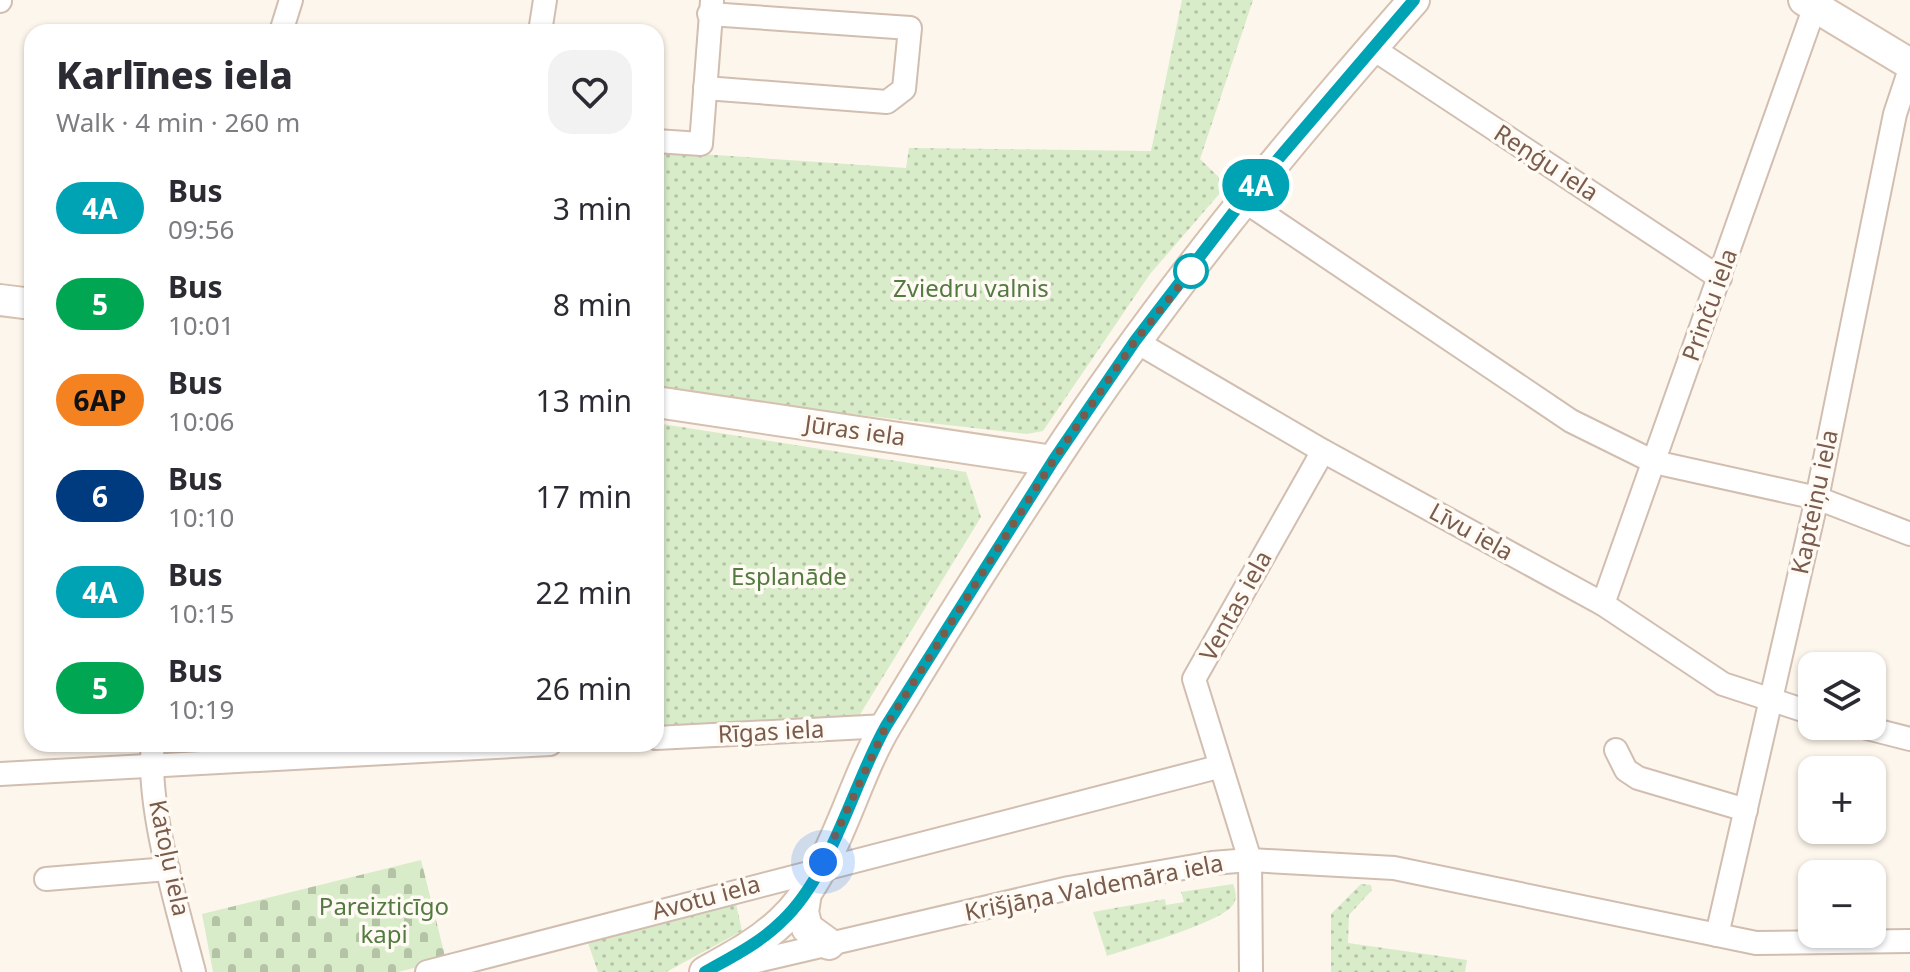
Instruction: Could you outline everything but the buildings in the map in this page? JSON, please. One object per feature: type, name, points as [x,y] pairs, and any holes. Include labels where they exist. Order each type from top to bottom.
[{"type":"street","points":[[284,24],[291,0]]},
{"type":"street","points":[[526,24],[529,0]]},
{"type":"street","points":[[541,24],[545,0]]},
{"type":"street","points":[[707,972],[752,945],[783,921],[813,881],[886,726],[1053,461],[1135,341],[1243,200],[1414,0]]},
{"type":"street","points":[[1810,3],[1910,67]]},
{"type":"street","name":"Prinču iela","points":[[1603,604],[1720,278],[1810,3]]},
{"type":"street","points":[[664,142],[701,144],[705,88],[711,7],[910,28],[904,89],[887,102],[705,88]]},
{"type":"street","name":"Reņģu iela","points":[[1372,48],[1720,278]]},
{"type":"street","name":"Kapteiņu iela","points":[[1717,935],[1817,498],[1895,114],[1910,67]]},
{"type":"street","points":[[1243,200],[1571,421],[1654,462],[1817,498],[1910,534]]},
{"type":"street","points":[[0,300],[24,303]]},
{"type":"street","name":"Līvu iela","points":[[1135,341],[1323,451],[1603,604],[1723,684],[1798,709]]},
{"type":"street","name":"Jūras iela","points":[[664,403],[1053,461]]},
{"type":"street","name":"Ventas iela","points":[[1251,972],[1250,860],[1242,826],[1218,767],[1194,679],[1323,451]]},
{"type":"street","name":"Rīgas iela","points":[[664,738],[886,726]]},
{"type":"street","points":[[1886,733],[1910,739]]},
{"type":"street","points":[[1616,750],[1626,770],[1638,778],[1746,810]]},
{"type":"street","points":[[0,774],[152,755],[261,752]]},
{"type":"street","name":"Katoļu iela","points":[[152,755],[168,869],[194,972]]},
{"type":"street","name":"Avotu iela","points":[[427,972],[813,881],[1218,767]]},
{"type":"street","name":"Krišjāņa Valdemāra iela","points":[[707,972],[1069,888],[1212,863],[1250,860],[1394,868],[1772,945],[1910,941]]},
{"type":"street","points":[[46,879],[168,869]]},
{"type":"street","points":[[813,881],[807,928],[829,944]]},
{"type":"green space","name":"Zviedru valnis","points":[[1182,0],[1253,0],[1200,159],[1227,185],[1150,274],[1043,431],[1027,434],[664,393],[664,152],[906,168],[909,148],[1151,151]]},
{"type":"green space","name":"Esplanāde","points":[[664,424],[966,472],[981,517],[859,716],[664,728]]},
{"type":"green space","points":[[182,752],[236,752],[182,755]]},
{"type":"green space","name":"Pareizticīgo kapi","points":[[421,860],[446,960],[398,972],[213,972],[202,914]]},
{"type":"green space","points":[[1233,884],[1235,902],[1222,914],[1172,935],[1107,956],[1093,912],[1165,899],[1166,905],[1184,902],[1181,892]]},
{"type":"green space","points":[[1361,884],[1371,885],[1372,890],[1349,915],[1348,943],[1467,960],[1465,972],[1331,972],[1331,914]]},
{"type":"green space","points":[[734,894],[742,931],[666,972],[598,972],[586,937]]},
{"type":"bus line","name":"4A","points":[[705,972],[752,945],[783,921],[806,893],[821,868],[867,761],[886,726],[1053,461],[1118,365],[1243,200],[1414,0]]},
{"type":"route","points":[[823,862],[867,761],[886,726],[1053,461],[1135,341],[1198,263],[1191,271]]}]
